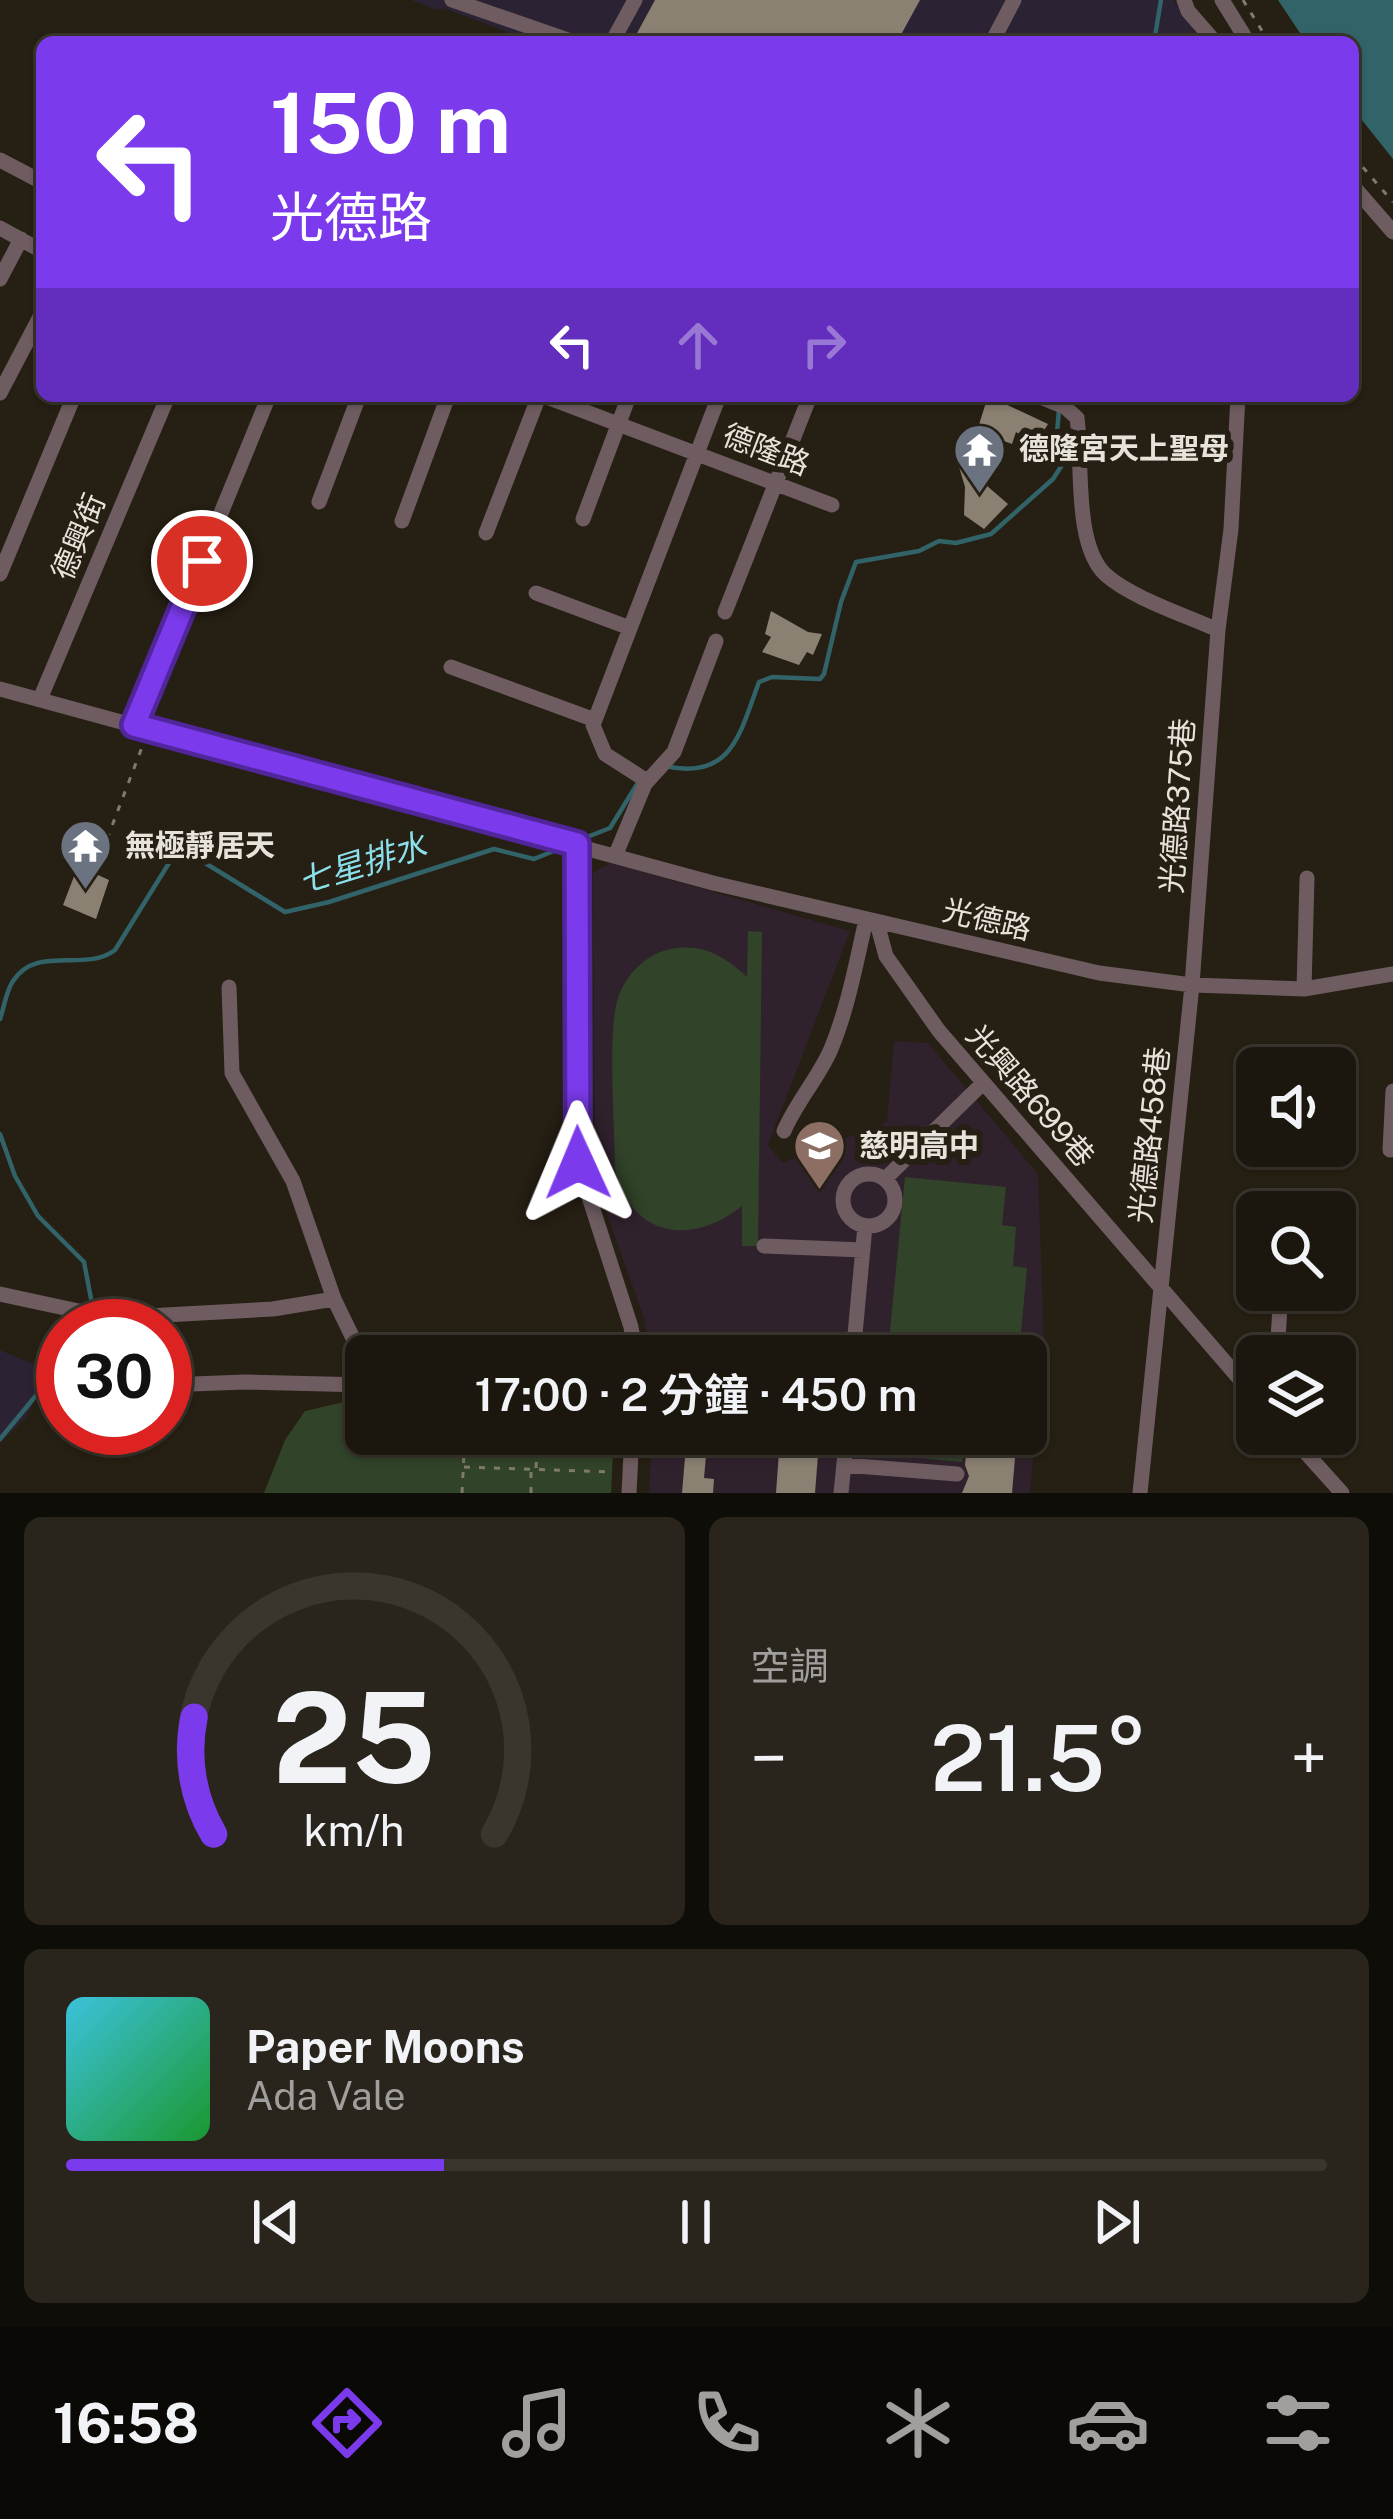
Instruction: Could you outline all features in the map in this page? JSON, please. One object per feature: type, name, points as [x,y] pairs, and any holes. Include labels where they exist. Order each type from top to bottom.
[{"type":"street","points":[[452,0],[557,36]]},
{"type":"street","points":[[615,36],[635,0]]},
{"type":"street","points":[[995,36],[1014,0]]},
{"type":"street","points":[[1184,0],[1210,36]]},
{"type":"street","points":[[1222,0],[1243,36]]},
{"type":"street","points":[[0,160],[36,179]]},
{"type":"street","points":[[1359,193],[1393,232]]},
{"type":"street","points":[[0,228],[36,248]]},
{"type":"street","points":[[0,280],[21,239]]},
{"type":"street","points":[[0,393],[36,324]]},
{"type":"street","points":[[0,574],[72,402]]},
{"type":"street","name":"德興街","points":[[40,699],[166,402]]},
{"type":"street","points":[[0,689],[142,727],[267,402]]},
{"type":"street","points":[[320,502],[357,402]]},
{"type":"street","points":[[402,521],[446,402]]},
{"type":"street","points":[[486,533],[540,402]]},
{"type":"street","name":"德隆路","points":[[558,402],[832,505]]},
{"type":"street","points":[[583,519],[627,402]]},
{"type":"street","points":[[645,773],[605,754],[593,731],[717,402]]},
{"type":"street","points":[[725,612],[808,402]]},
{"type":"street","points":[[1052,402],[1077,418],[1084,518],[1096,562],[1117,583],[1218,630]]},
{"type":"street","name":"光德路375巷","points":[[1192,985],[1238,402]]},
{"type":"street","points":[[536,593],[631,628]]},
{"type":"street","points":[[616,854],[645,773],[674,752],[716,641]]},
{"type":"street","points":[[451,667],[596,720]]},
{"type":"street","name":"光德路","points":[[142,727],[713,883],[1099,973],[1192,985],[1304,989],[1393,974]]},
{"type":"street","points":[[577,844],[578,1163],[632,1335]]},
{"type":"street","points":[[1304,989],[1307,878]]},
{"type":"street","points":[[784,1131],[798,1099],[829,1053],[872,922]]},
{"type":"street","name":"光興路699巷","points":[[872,922],[897,976],[983,1083],[1236,1375]]},
{"type":"street","name":"光德路458巷","points":[[1140,1493],[1192,985]]},
{"type":"street","points":[[229,987],[232,1073],[293,1181],[351,1335]]},
{"type":"street","points":[[885,1178],[983,1083]]},
{"type":"street","points":[[1390,1150],[1393,1091]]},
{"type":"street","points":[[867,1173],[885,1178],[895,1193],[893,1211],[881,1223],[865,1226],[844,1211],[842,1194],[859,1175],[867,1173]]},
{"type":"street","points":[[855,1335],[865,1226]]},
{"type":"street","points":[[764,1246],[863,1250]]},
{"type":"street","points":[[0,1294],[104,1316],[273,1309],[334,1299]]},
{"type":"street","points":[[192,1384],[345,1384]]},
{"type":"street","points":[[629,1493],[631,1455]]},
{"type":"street","points":[[841,1493],[845,1455]]},
{"type":"street","points":[[1307,1455],[1342,1493]]},
{"type":"street","points":[[844,1465],[957,1474]]},
{"type":"path","points":[[1243,0],[1265,36]]},
{"type":"path","points":[[1359,163],[1393,202]]},
{"type":"path","points":[[1035,463],[1073,450]]},
{"type":"path","points":[[107,838],[142,727]]},
{"type":"path","points":[[462,1493],[464,1455]]},
{"type":"path","points":[[530,1493],[536,1455]]},
{"type":"path","points":[[464,1467],[615,1472]]},
{"type":"shaded area","points":[[411,0],[1174,0],[1196,33],[518,36],[443,8]]},
{"type":"shaded area","name":"慈明高中","points":[[611,863],[850,931],[768,1145],[783,1163],[887,1122],[894,1041],[928,1043],[1038,1174],[1044,1335],[647,1335],[604,1206],[595,1164],[593,873]]},
{"type":"shaded area","points":[[0,1350],[36,1365],[36,1397],[26,1417],[0,1443]]},
{"type":"shaded area","name":"慈明高中","points":[[651,1455],[1034,1455],[1030,1493],[649,1493]]},
{"type":"green space","points":[[748,931],[762,932],[758,1246],[742,1246],[742,1206],[723,1219],[683,1230],[648,1221],[634,1209],[615,1168],[612,1080],[618,998],[638,966],[671,949],[693,948],[712,953],[747,977]]},
{"type":"green space","points":[[905,1177],[1006,1187],[1002,1225],[1016,1227],[1013,1266],[1027,1268],[1021,1335],[890,1335]]},
{"type":"green space","points":[[345,1402],[345,1455],[613,1455],[611,1493],[264,1493],[285,1440],[305,1411]]},
{"type":"green space","points":[[888,1455],[963,1455],[962,1462]]},
{"type":"water","points":[[1278,0],[1393,0],[1393,159],[1359,116],[1359,36],[1302,36]]},
{"type":"building","points":[[655,0],[920,0],[900,36],[636,35]]},
{"type":"building","points":[[986,402],[1001,402],[1048,424],[1035,445],[1016,432],[1012,444],[977,431]]},
{"type":"building","name":"德隆宮天上聖母","points":[[957,460],[1008,504],[984,529],[964,515],[965,487]]},
{"type":"building","points":[[771,611],[808,632],[822,634],[813,655],[807,652],[799,665],[762,652],[771,637],[765,634]]},
{"type":"building","name":"無極靜居天","points":[[78,866],[109,880],[96,919],[63,905]]},
{"type":"building","points":[[685,1455],[706,1455],[704,1478],[714,1479],[713,1493],[682,1493]]},
{"type":"building","points":[[779,1455],[818,1455],[815,1493],[776,1493]]},
{"type":"building","points":[[966,1455],[1015,1455],[1012,1493],[962,1493],[969,1476]]},
{"type":"waterway","name":"七星排水","points":[[1155,36],[1161,0]]},
{"type":"waterway","name":"七星排水","points":[[665,766],[687,769],[719,759],[739,735],[759,682],[772,677],[820,679],[856,562],[919,551],[939,541],[956,543],[991,534],[1053,479],[1064,462],[1056,444],[1059,410]]},
{"type":"waterway","name":"七星排水","points":[[577,841],[610,828],[639,781]]},
{"type":"waterway","name":"七星排水","points":[[0,1019],[11,985],[23,970],[115,950],[174,855],[205,863],[285,912],[494,849],[534,859],[561,848]]},
{"type":"waterway","name":"七星排水","points":[[0,1134],[15,1176],[38,1216],[84,1262],[91,1299]]},
{"type":"waterway","name":"七星排水","points":[[0,1439],[36,1396]]},
{"type":"place","name":"德隆宮天上聖母","points":[[980,495]]},
{"type":"place","name":"無極靜居天","points":[[86,892]]},
{"type":"place","name":"慈明高中","points":[[820,1192]]},
{"type":"route","points":[[202,561],[134,725],[577,844],[578,1163]]}]
